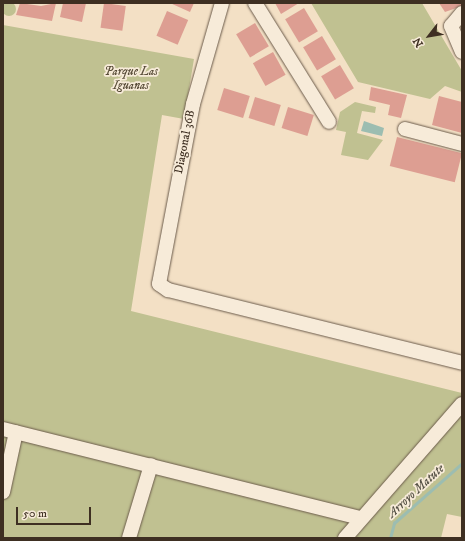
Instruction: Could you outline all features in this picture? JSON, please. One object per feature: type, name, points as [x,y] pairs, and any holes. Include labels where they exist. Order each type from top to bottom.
[{"type":"street","name":"Diagonal 36B","points":[[222,3],[193,104],[159,284],[168,290],[462,363]]},
{"type":"street","points":[[256,3],[329,122]]},
{"type":"street","points":[[462,13],[451,26],[462,52]]},
{"type":"street","points":[[405,129],[462,144]]},
{"type":"street","points":[[345,538],[359,518],[462,404]]},
{"type":"street","points":[[4,485],[9,431],[151,465],[359,518]]},
{"type":"street","points":[[130,538],[151,465]]},
{"type":"green space","points":[[6,2],[12,2],[16,6],[16,12],[12,16],[6,16],[2,12],[2,6]]},
{"type":"green space","points":[[311,3],[422,3],[462,71],[462,92],[445,86],[430,99],[358,82]]},
{"type":"green space","name":"Parque Las Iguanas","points":[[3,25],[194,59],[184,119],[162,115],[131,311],[462,393],[462,517],[447,514],[441,538],[3,538]]},
{"type":"green space","points":[[355,102],[376,107],[375,113],[362,111],[357,133],[383,140],[368,160],[341,155],[346,132],[336,130],[340,112]]},
{"type":"water","points":[[364,121],[384,128],[382,136],[361,131]]},
{"type":"building","points":[[20,3],[41,6],[56,3],[52,21],[16,15]]},
{"type":"building","points":[[63,3],[86,3],[82,22],[60,17]]},
{"type":"building","points":[[104,3],[126,6],[122,31],[101,28]]},
{"type":"building","points":[[170,3],[194,3],[190,12]]},
{"type":"building","points":[[275,3],[299,3],[281,14]]},
{"type":"building","points":[[439,3],[462,3],[462,6],[445,12]]},
{"type":"building","points":[[304,8],[318,31],[299,42],[285,19]]},
{"type":"building","points":[[167,11],[188,20],[178,45],[156,36]]},
{"type":"building","points":[[255,23],[269,46],[250,57],[236,34]]},
{"type":"building","points":[[322,36],[336,59],[317,70],[303,47]]},
{"type":"building","points":[[273,52],[286,75],[265,86],[253,63]]},
{"type":"building","points":[[340,65],[354,88],[335,99],[321,76]]},
{"type":"building","points":[[371,87],[407,95],[401,118],[388,115],[390,105],[369,100]]},
{"type":"building","points":[[224,88],[250,96],[243,118],[217,110]]},
{"type":"building","points":[[439,96],[462,102],[462,133],[432,125]]},
{"type":"building","points":[[255,97],[281,105],[274,126],[249,118]]},
{"type":"building","points":[[288,107],[314,115],[307,136],[282,128]]},
{"type":"building","points":[[397,137],[462,153],[455,182],[390,166]]},
{"type":"waterway","name":"Arroyo Matute","points":[[390,538],[394,523],[462,463]]}]
